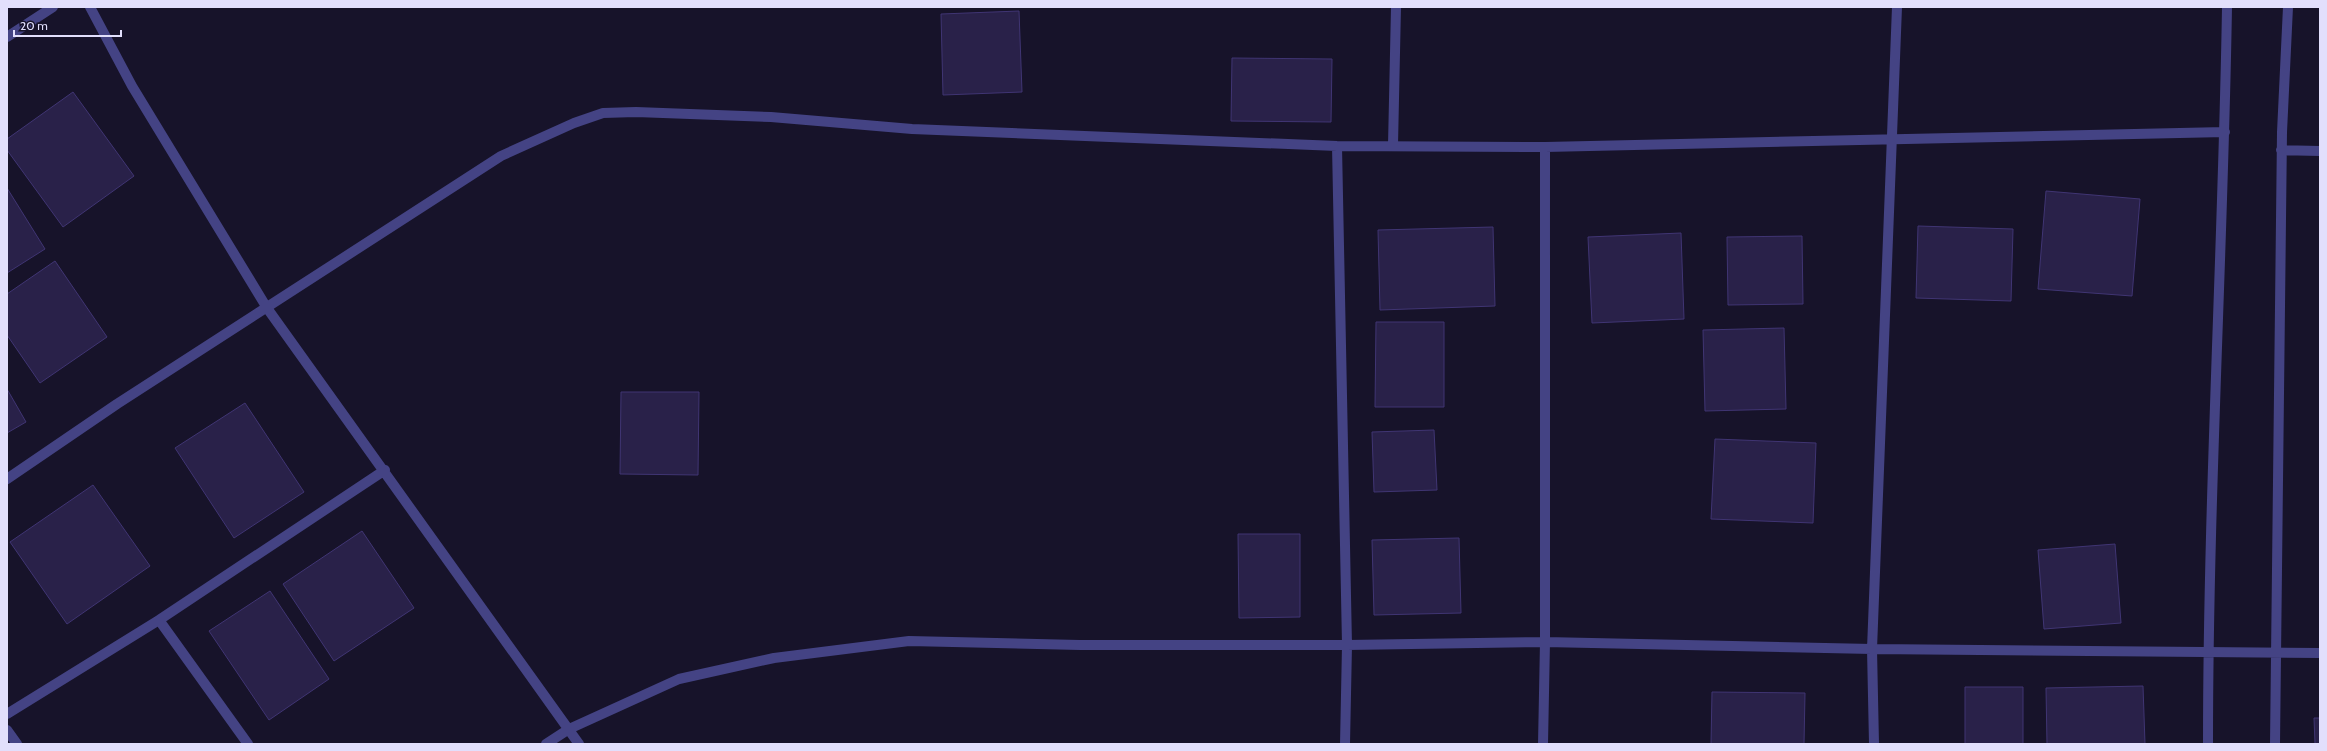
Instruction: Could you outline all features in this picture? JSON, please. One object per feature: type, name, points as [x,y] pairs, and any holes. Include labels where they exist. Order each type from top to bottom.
[{"type":"street","points":[[7,37],[53,7]]},
{"type":"street","points":[[90,7],[132,86],[267,308],[385,470],[570,729],[579,744]]},
{"type":"street","points":[[1393,145],[1396,7]]},
{"type":"street","points":[[1874,744],[1872,649],[1897,7]]},
{"type":"street","points":[[2208,744],[2208,652],[2225,132],[2227,7]]},
{"type":"street","points":[[2274,744],[2277,652],[2282,150],[2288,7]]},
{"type":"street","points":[[7,479],[116,404],[501,156],[574,123],[603,113],[636,112],[771,117],[919,129],[1337,146],[1393,145],[1545,147],[2225,132]]},
{"type":"street","points":[[1337,146],[1347,645],[1345,744]]},
{"type":"street","points":[[1543,744],[1545,642],[1545,147]]},
{"type":"street","points":[[2282,150],[2320,151]]},
{"type":"street","points":[[7,714],[159,620],[385,470]]},
{"type":"street","points":[[159,620],[248,744]]},
{"type":"street","points":[[546,744],[570,729],[679,678],[774,658],[909,641],[1080,645],[1347,645],[1545,642],[1872,649],[2320,653]]},
{"type":"street","points":[[7,730],[17,744]]},
{"type":"building","points":[[1019,11],[1022,92],[943,95],[941,14]]},
{"type":"building","points":[[1232,58],[1332,59],[1331,122],[1231,121]]},
{"type":"building","points":[[73,92],[134,176],[63,227],[7,150],[7,139]]},
{"type":"building","points":[[7,188],[45,249],[7,273]]},
{"type":"building","points":[[2046,191],[2140,199],[2132,296],[2038,289]]},
{"type":"building","points":[[1918,226],[2013,229],[2011,301],[1916,298]]},
{"type":"building","points":[[1493,227],[1495,306],[1380,310],[1378,230]]},
{"type":"building","points":[[1681,233],[1684,319],[1592,323],[1588,237]]},
{"type":"building","points":[[1802,236],[1803,304],[1728,305],[1727,237]]},
{"type":"building","points":[[55,261],[107,337],[40,383],[7,335],[7,294]]},
{"type":"building","points":[[1376,322],[1444,322],[1444,407],[1375,407]]},
{"type":"building","points":[[1784,328],[1786,409],[1705,411],[1703,330]]},
{"type":"building","points":[[7,389],[26,422],[7,433]]},
{"type":"building","points":[[621,392],[699,392],[698,475],[620,474]]},
{"type":"building","points":[[245,403],[304,492],[234,538],[175,448]]},
{"type":"building","points":[[1434,430],[1437,490],[1374,492],[1372,432]]},
{"type":"building","points":[[1715,439],[1816,443],[1813,523],[1711,519]]},
{"type":"building","points":[[93,485],[150,566],[67,624],[10,542]]},
{"type":"building","points":[[362,531],[414,608],[334,661],[283,584]]},
{"type":"building","points":[[1238,534],[1300,534],[1300,617],[1239,618]]},
{"type":"building","points":[[1459,538],[1461,613],[1374,615],[1372,540]]},
{"type":"building","points":[[2115,544],[2121,623],[2044,629],[2038,550]]},
{"type":"building","points":[[270,591],[329,679],[269,720],[209,631]]},
{"type":"building","points":[[2143,686],[2145,744],[2047,744],[2046,688]]},
{"type":"building","points":[[1965,687],[2023,687],[2023,744],[1965,744]]},
{"type":"building","points":[[1712,692],[1805,693],[1804,744],[1711,744]]},
{"type":"building","points":[[2314,718],[2320,718],[2320,744],[2315,744]]}]
